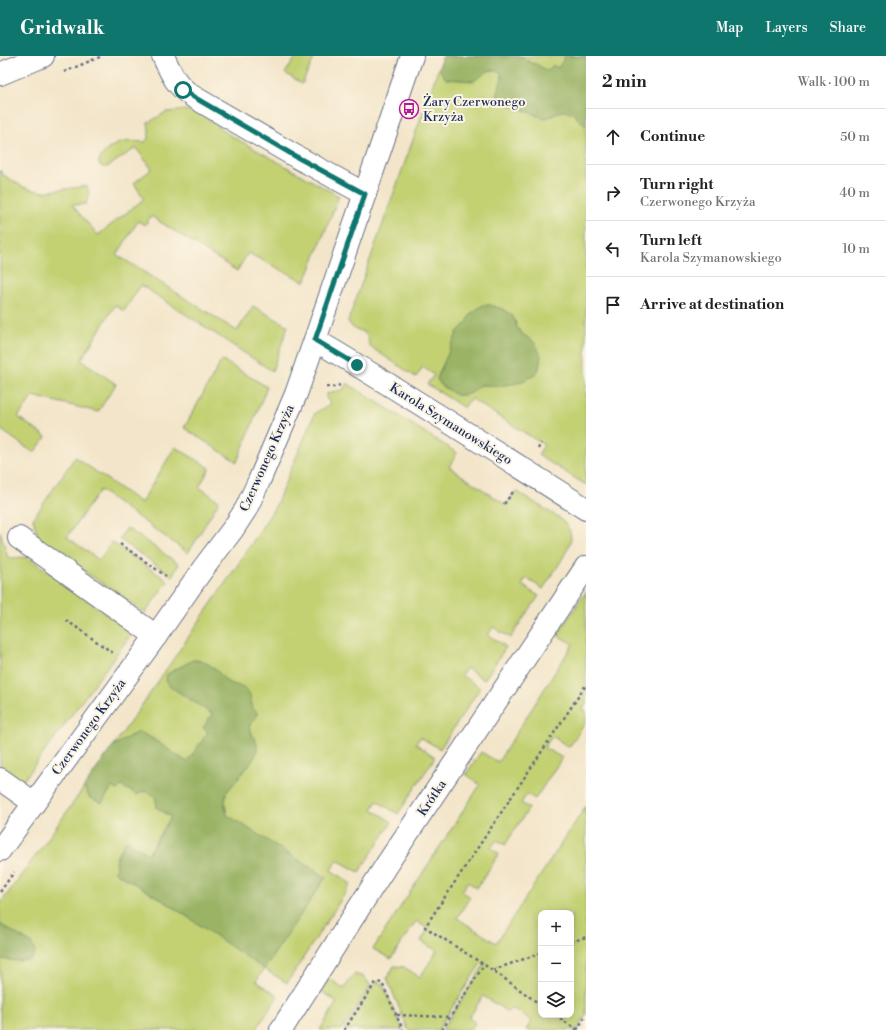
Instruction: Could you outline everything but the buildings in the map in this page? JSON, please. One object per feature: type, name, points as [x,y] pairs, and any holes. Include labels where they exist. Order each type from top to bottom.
[{"type":"street","points":[[0,74],[43,56]]},
{"type":"street","points":[[163,56],[174,80],[183,90],[295,156],[365,194]]},
{"type":"street","name":"Czerwonego Krzyża","points":[[0,850],[156,636],[246,509],[296,394],[412,56]]},
{"type":"street","name":"Karola Szymanowskiego","points":[[315,340],[405,394],[586,509]]},
{"type":"street","points":[[19,538],[156,636]]},
{"type":"street","name":"Krótka","points":[[281,1030],[387,864],[586,567]]},
{"type":"street","points":[[0,779],[34,803]]},
{"type":"path","points":[[504,504],[516,486]]},
{"type":"path","points":[[120,544],[170,578]]},
{"type":"path","points":[[66,620],[116,655]]},
{"type":"path","points":[[538,1003],[494,971],[425,927],[586,685]]},
{"type":"path","points":[[574,941],[586,936]]},
{"type":"path","points":[[494,971],[538,954]]},
{"type":"path","points":[[442,1030],[484,965],[494,971]]},
{"type":"path","points":[[344,1030],[376,982],[382,983],[403,1030]]},
{"type":"path","points":[[396,1015],[450,1017]]},
{"type":"path","points":[[559,1018],[577,1030],[586,1015]]},
{"type":"green space","points":[[297,56],[315,56],[302,84],[285,73]]},
{"type":"green space","points":[[443,56],[586,56],[586,485],[538,455],[544,445],[471,398],[464,408],[427,384],[434,375],[423,367],[416,377],[369,346],[368,339],[364,332],[354,328],[348,321]]},
{"type":"green space","points":[[443,56],[520,56],[548,71],[553,65],[558,68],[565,57],[564,56],[586,56],[586,126],[572,113],[565,111],[558,112],[552,116],[544,118],[501,102],[498,98],[498,93],[502,78],[501,72],[492,70],[488,71],[474,81],[446,79],[439,69]]},
{"type":"green space","points":[[187,110],[203,115],[228,134],[339,196],[305,282],[248,253],[237,271],[151,216],[145,225],[138,221],[117,255],[237,331],[253,306],[288,326],[272,371],[141,285],[124,311],[115,305],[81,360],[116,384],[98,412],[33,396],[18,417],[46,437],[34,453],[0,429],[0,170],[2,174],[23,187],[42,192],[87,186],[89,194],[86,204],[72,205],[98,235],[144,199],[134,183],[152,169],[136,148],[107,167],[102,167],[99,164],[102,155],[111,147],[120,143],[145,142],[149,136],[148,123],[166,112]]},
{"type":"green space","points":[[483,305],[490,305],[502,309],[512,315],[521,333],[535,343],[541,356],[539,369],[535,375],[518,383],[498,386],[481,385],[471,393],[456,395],[441,385],[437,379],[458,331],[468,321],[470,315]]},
{"type":"green space","points":[[222,360],[267,387],[237,462],[184,428]]},
{"type":"green space","points":[[347,383],[457,453],[449,467],[506,505],[516,491],[561,519],[571,535],[570,543],[564,557],[543,589],[526,578],[522,585],[539,596],[510,638],[493,627],[488,635],[506,647],[484,680],[467,668],[461,675],[480,688],[440,749],[420,737],[416,744],[435,757],[398,814],[377,801],[372,809],[392,822],[359,872],[337,860],[331,870],[351,884],[287,983],[264,969],[256,981],[278,996],[256,1030],[0,1030],[0,904],[140,708],[239,563],[275,507],[315,413],[331,404],[326,398],[327,394],[343,390]]},
{"type":"green space","points":[[175,447],[210,468],[199,487],[219,501],[188,553],[100,490],[67,537],[99,560],[112,542],[168,581],[145,613],[39,540],[33,519],[75,457],[141,503]]},
{"type":"green space","points":[[127,528],[179,564],[172,576],[119,539]]},
{"type":"green space","points":[[0,531],[8,558],[28,557],[132,633],[23,781],[0,765]]},
{"type":"green space","points":[[586,592],[586,704],[583,709],[586,711],[586,722],[569,747],[552,736],[544,748],[562,758],[535,799],[527,794],[521,803],[529,808],[505,845],[497,840],[491,848],[499,854],[477,888],[468,882],[462,891],[470,897],[457,918],[496,943],[586,806],[586,1015],[577,1030],[526,1030],[532,1021],[512,1008],[508,1012],[483,996],[469,1018],[475,1023],[470,1030],[442,1030],[484,965],[481,963],[438,1030],[408,1030],[387,978],[394,966],[404,967],[420,977],[437,951],[421,941],[428,929],[416,921],[391,959],[373,949],[480,785],[466,774],[481,752],[498,762],[573,644],[557,635]]},
{"type":"green space","points":[[193,660],[208,664],[226,681],[246,690],[249,694],[253,708],[258,713],[249,727],[257,744],[257,752],[253,760],[226,793],[225,804],[227,815],[326,877],[264,969],[167,903],[115,872],[117,856],[126,840],[148,854],[171,817],[156,807],[155,797],[146,791],[139,793],[138,795],[121,786],[117,790],[112,787],[102,803],[90,798],[84,787],[113,746],[140,732],[187,762],[208,732],[203,728],[212,714],[168,685],[166,679],[167,674]]},
{"type":"green space","points":[[0,924],[31,943],[35,952],[32,958],[18,961],[0,959]]},
{"type":"green space","points":[[354,974],[364,977],[371,986],[341,1030],[320,1030],[337,1002],[318,989],[324,980],[330,979],[344,989]]},
{"type":"green space","points":[[376,982],[382,983],[403,1030],[344,1030]]},
{"type":"place","name":"Żary Czerwonego Krzyża","points":[[409,109]]},
{"type":"route","points":[[183,90],[295,156],[365,194],[315,340],[357,365]]}]
